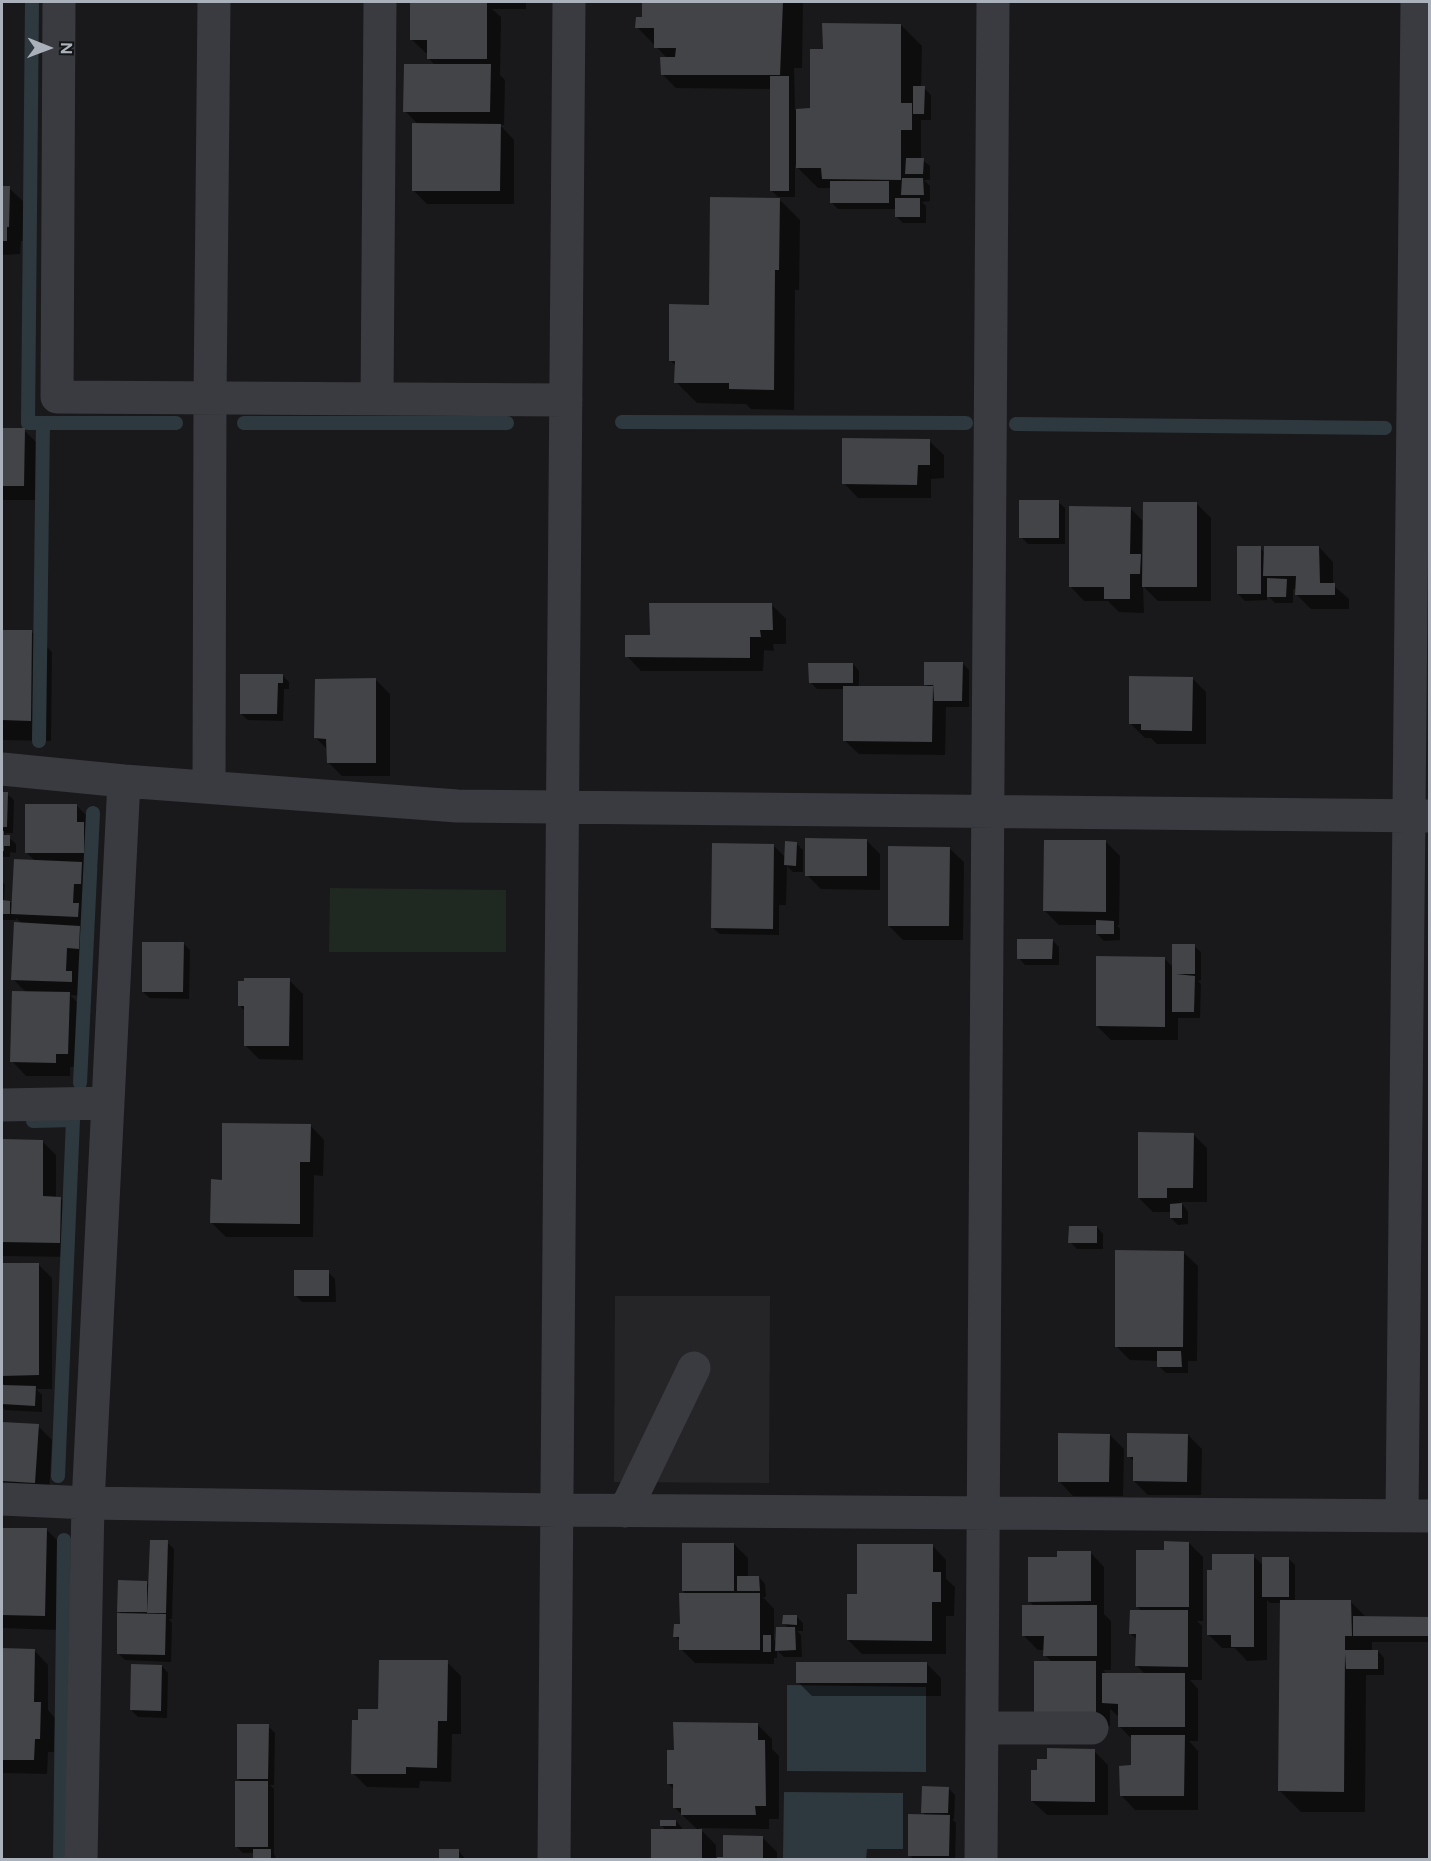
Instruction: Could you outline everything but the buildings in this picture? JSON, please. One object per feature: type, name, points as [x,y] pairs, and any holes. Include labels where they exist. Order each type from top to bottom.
[{"type":"street","points":[[59,2],[57,397],[566,400]]},
{"type":"street","points":[[209,787],[214,2]]},
{"type":"street","points":[[376,399],[380,2]]},
{"type":"street","points":[[554,1860],[569,2]]},
{"type":"street","points":[[981,1860],[993,2]]},
{"type":"street","points":[[2,1499],[88,1503],[625,1511],[1416,1516],[1420,816],[1418,2]]},
{"type":"street","points":[[2,769],[124,781],[457,806],[1420,816]]},
{"type":"street","points":[[81,1860],[88,1503],[124,781]]},
{"type":"street","points":[[2,1105],[108,1103]]},
{"type":"street","points":[[625,1511],[694,1368]]},
{"type":"street","points":[[982,1728],[1092,1728]]},
{"type":"shaded area","points":[[330,888],[506,890],[506,952],[329,952]]},
{"type":"shaded area","points":[[615,1296],[770,1296],[769,1483],[614,1482]]},
{"type":"shaded area","points":[[787,1685],[926,1687],[926,1772],[787,1771]]},
{"type":"shaded area","points":[[784,1792],[903,1793],[903,1849],[867,1849],[866,1859],[783,1859]]},
{"type":"waterway","points":[[32,2],[28,423],[43,423],[39,741]]},
{"type":"waterway","points":[[622,422],[966,423]]},
{"type":"waterway","points":[[43,423],[176,423]]},
{"type":"waterway","points":[[244,423],[507,423]]},
{"type":"waterway","points":[[1016,424],[1385,428]]},
{"type":"waterway","points":[[80,1083],[93,813]]},
{"type":"waterway","points":[[33,1121],[73,1120],[58,1476]]},
{"type":"waterway","points":[[60,1860],[64,1540]]}]
